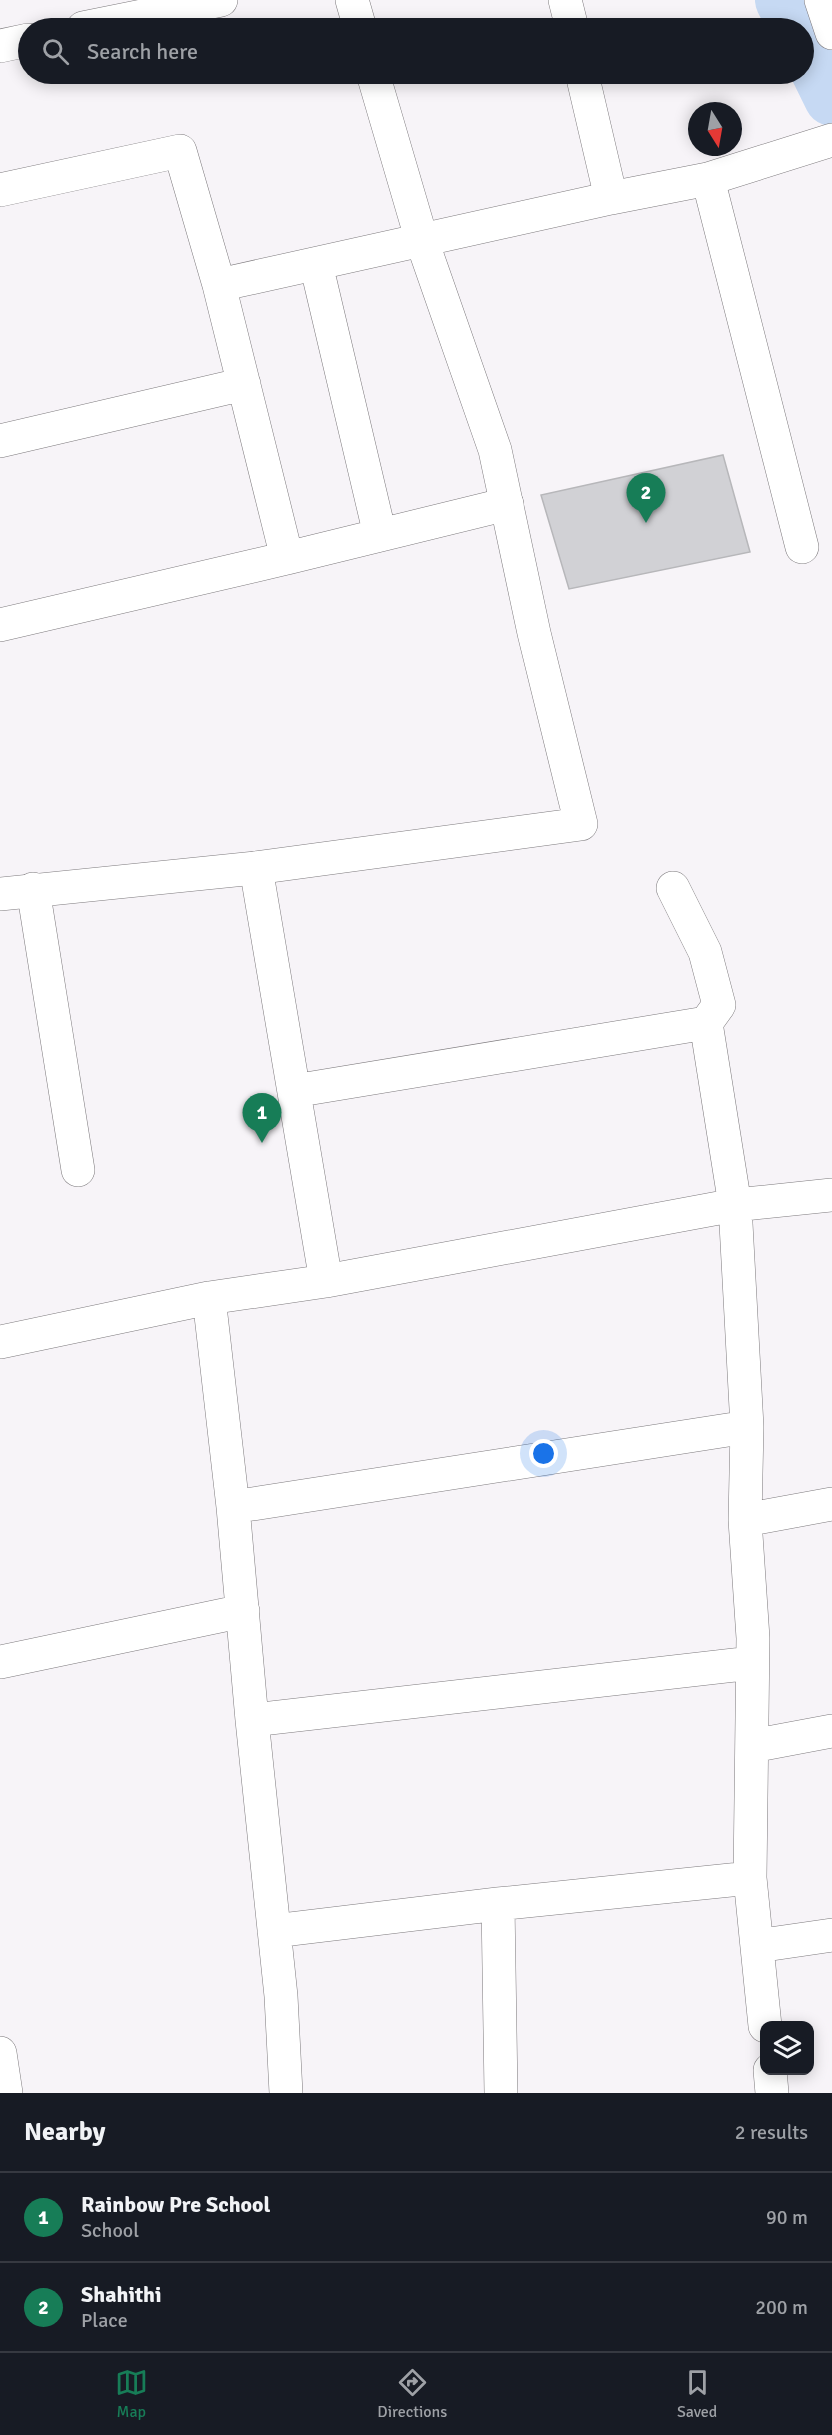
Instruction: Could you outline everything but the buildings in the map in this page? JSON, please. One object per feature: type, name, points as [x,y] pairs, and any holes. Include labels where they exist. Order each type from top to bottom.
[{"type":"street","points":[[133,18],[221,0]]},
{"type":"street","points":[[352,0],[357,18]]},
{"type":"street","points":[[565,0],[570,18]]},
{"type":"street","points":[[822,0],[832,33]]},
{"type":"street","points":[[0,46],[18,42]]},
{"type":"street","points":[[0,894],[256,868],[581,824],[534,633],[495,450],[422,241],[376,84]]},
{"type":"street","points":[[584,84],[611,198]]},
{"type":"street","points":[[219,285],[611,198],[708,179],[829,141]]},
{"type":"street","points":[[0,190],[180,151],[219,285],[287,558]]},
{"type":"street","points":[[708,179],[802,547]]},
{"type":"street","points":[[316,264],[381,535]]},
{"type":"street","points":[[0,441],[244,384]]},
{"type":"street","points":[[0,625],[507,504]]},
{"type":"street","points":[[256,868],[326,1281]]},
{"type":"street","points":[[294,1092],[706,1023],[719,1005],[705,952],[673,888]]},
{"type":"street","points":[[33,889],[78,1170]]},
{"type":"street","points":[[706,1023],[735,1205],[747,1427],[745,1520],[753,1638],[750,1878],[765,2021]]},
{"type":"street","points":[[0,1342],[208,1298],[326,1281],[735,1205],[832,1195]]},
{"type":"street","points":[[208,1298],[233,1508],[252,1720],[281,1996],[286,2093]]},
{"type":"street","points":[[233,1508],[747,1427]]},
{"type":"street","points":[[745,1520],[832,1504]]},
{"type":"street","points":[[0,1662],[243,1611]]},
{"type":"street","points":[[252,1720],[752,1663]]},
{"type":"street","points":[[752,1746],[832,1731]]},
{"type":"street","points":[[274,1931],[498,1904],[750,1878]]},
{"type":"street","points":[[498,1904],[501,2093]]},
{"type":"street","points":[[757,1946],[832,1935]]},
{"type":"street","points":[[0,2053],[6,2093]]},
{"type":"street","points":[[770,2075],[772,2093]]},
{"type":"waterway","points":[[783,0],[792,18]]},
{"type":"waterway","points":[[814,61],[832,98]]},
{"type":"place","name":"Shahithi","points":[[646,523]]},
{"type":"place","name":"Rainbow Pre School","points":[[262,1143]]}]
